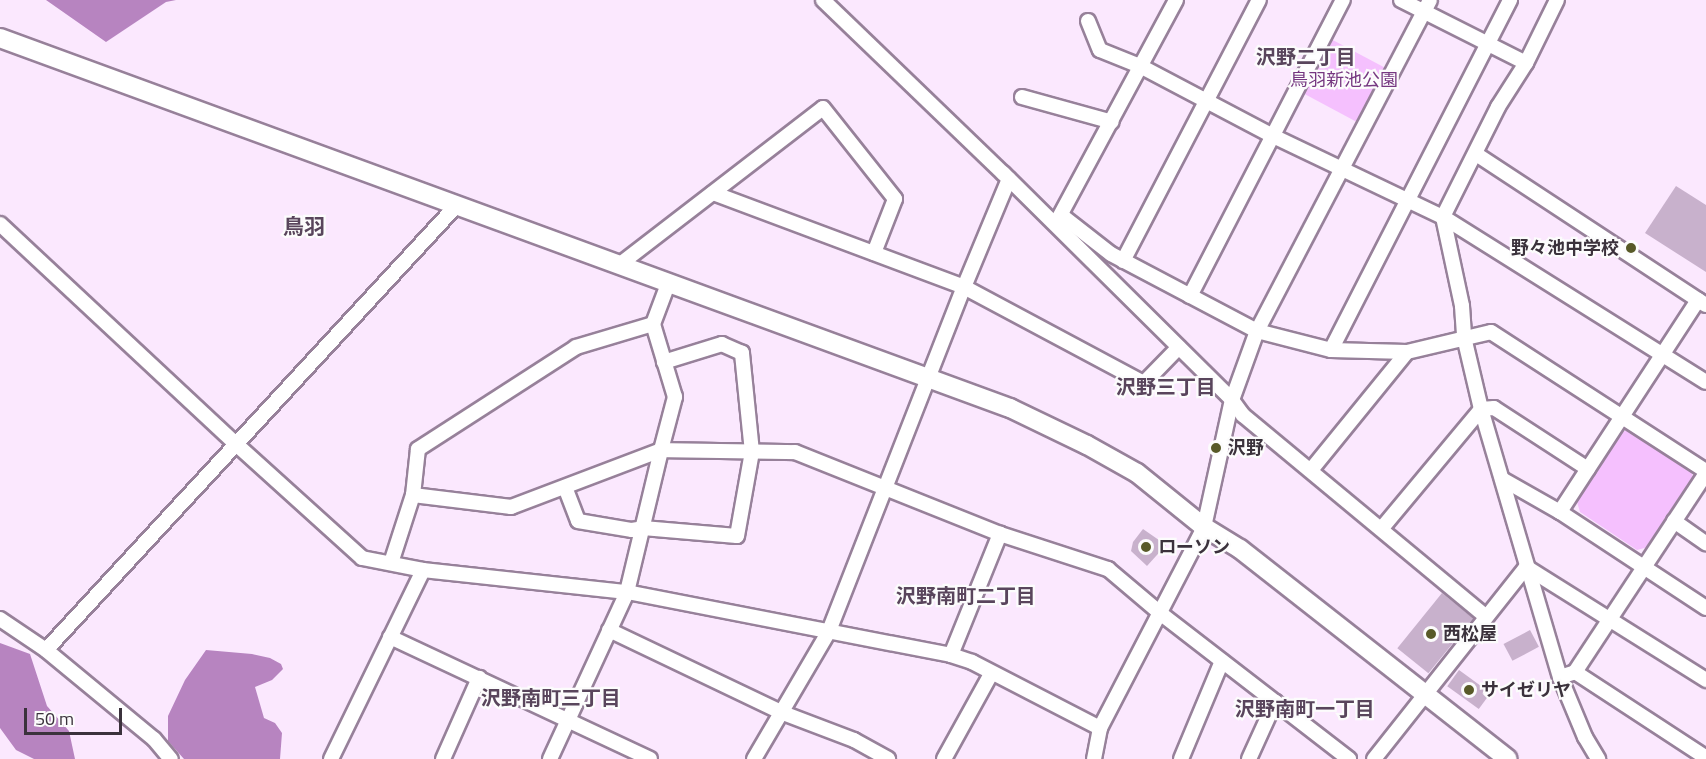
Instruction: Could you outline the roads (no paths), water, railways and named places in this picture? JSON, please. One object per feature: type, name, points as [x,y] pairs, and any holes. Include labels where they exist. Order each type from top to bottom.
[{"type":"street","points":[[824,0],[1009,179],[1058,220],[1232,400],[1243,415],[1382,528],[1485,616]]},
{"type":"street","points":[[1058,220],[1176,0]]},
{"type":"street","points":[[1123,261],[1259,0]]},
{"type":"street","points":[[1190,296],[1342,0]]},
{"type":"street","points":[[1401,0],[1427,6],[1487,44],[1526,63]]},
{"type":"street","points":[[1331,350],[1510,0]]},
{"type":"street","points":[[1557,0],[1526,63],[1498,107],[1443,217],[1462,306],[1464,337],[1480,409],[1560,677],[1585,737],[1598,759]]},
{"type":"street","points":[[1094,759],[1100,728],[1204,527],[1232,400],[1257,331],[1427,6]]},
{"type":"street","points":[[1088,21],[1100,50],[1142,67],[1273,136],[1443,217],[1706,382]]},
{"type":"street","points":[[0,38],[1010,408],[1087,445],[1137,473],[1204,527],[1240,549],[1508,759]]},
{"type":"street","points":[[1022,98],[1112,122]]},
{"type":"street","points":[[619,265],[823,108],[895,199],[874,253]]},
{"type":"street","points":[[1476,154],[1702,302],[1560,512]]},
{"type":"street","points":[[754,759],[829,631],[963,287],[1009,179]]},
{"type":"street","points":[[713,193],[963,287],[1144,383],[1179,347]]},
{"type":"street","points":[[46,650],[456,206]]},
{"type":"street","points":[[1058,220],[1123,261],[1257,331],[1331,350],[1407,352],[1491,332],[1624,416],[1706,472],[1575,672],[1560,677]]},
{"type":"street","points":[[0,224],[362,558],[423,570],[627,592],[951,655],[972,662],[991,674],[1100,728]]},
{"type":"street","points":[[550,759],[627,592],[643,528],[675,397],[653,324],[668,284]]},
{"type":"street","points":[[391,563],[412,495],[418,449],[576,346],[653,324]]},
{"type":"street","points":[[565,487],[579,521],[632,530],[643,528],[737,536],[752,452],[742,353],[722,344],[664,362]]},
{"type":"street","points":[[1311,470],[1407,352]]},
{"type":"street","points":[[1382,528],[1480,409],[1494,408],[1588,469]]},
{"type":"street","points":[[412,495],[512,507],[661,450],[795,452],[1000,534],[1108,568],[1160,613],[1349,759]]},
{"type":"street","points":[[1502,478],[1560,512],[1706,608]]},
{"type":"street","points":[[1674,521],[1706,543]]},
{"type":"street","points":[[951,655],[1000,534]]},
{"type":"street","points":[[1374,759],[1526,567]]},
{"type":"street","points":[[1526,567],[1706,680]]},
{"type":"street","points":[[331,759],[423,570]]},
{"type":"street","points":[[0,619],[46,650],[154,739],[171,759]]},
{"type":"street","points":[[609,630],[783,713],[854,740],[888,759]]},
{"type":"street","points":[[390,637],[650,759]]},
{"type":"street","points":[[1181,759],[1222,661]]},
{"type":"street","points":[[1575,672],[1702,754]]},
{"type":"street","points":[[944,759],[991,674]]},
{"type":"street","points":[[442,759],[479,678]]},
{"type":"street","points":[[1249,759],[1275,702]]},
{"type":"place","name":"野々池中学校","points":[[1631,248]]},
{"type":"place","name":"沢野","points":[[1216,448]]},
{"type":"place","name":"ローソン","points":[[1146,547]]},
{"type":"place","name":"西松屋","points":[[1431,634]]},
{"type":"place","name":"サイゼリヤ","points":[[1469,690]]},
{"type":"district","name":"沢野二丁目","points":[[1306,56]]},
{"type":"district","name":"鳥羽","points":[[304,226]]},
{"type":"district","name":"沢野三丁目","points":[[1166,386]]},
{"type":"district","name":"沢野南町二丁目","points":[[966,595]]},
{"type":"district","name":"沢野南町三丁目","points":[[551,697]]},
{"type":"district","name":"沢野南町一丁目","points":[[1305,708]]},
{"type":"park label","name":"鳥羽新池公園","points":[[1344,80]]}]
